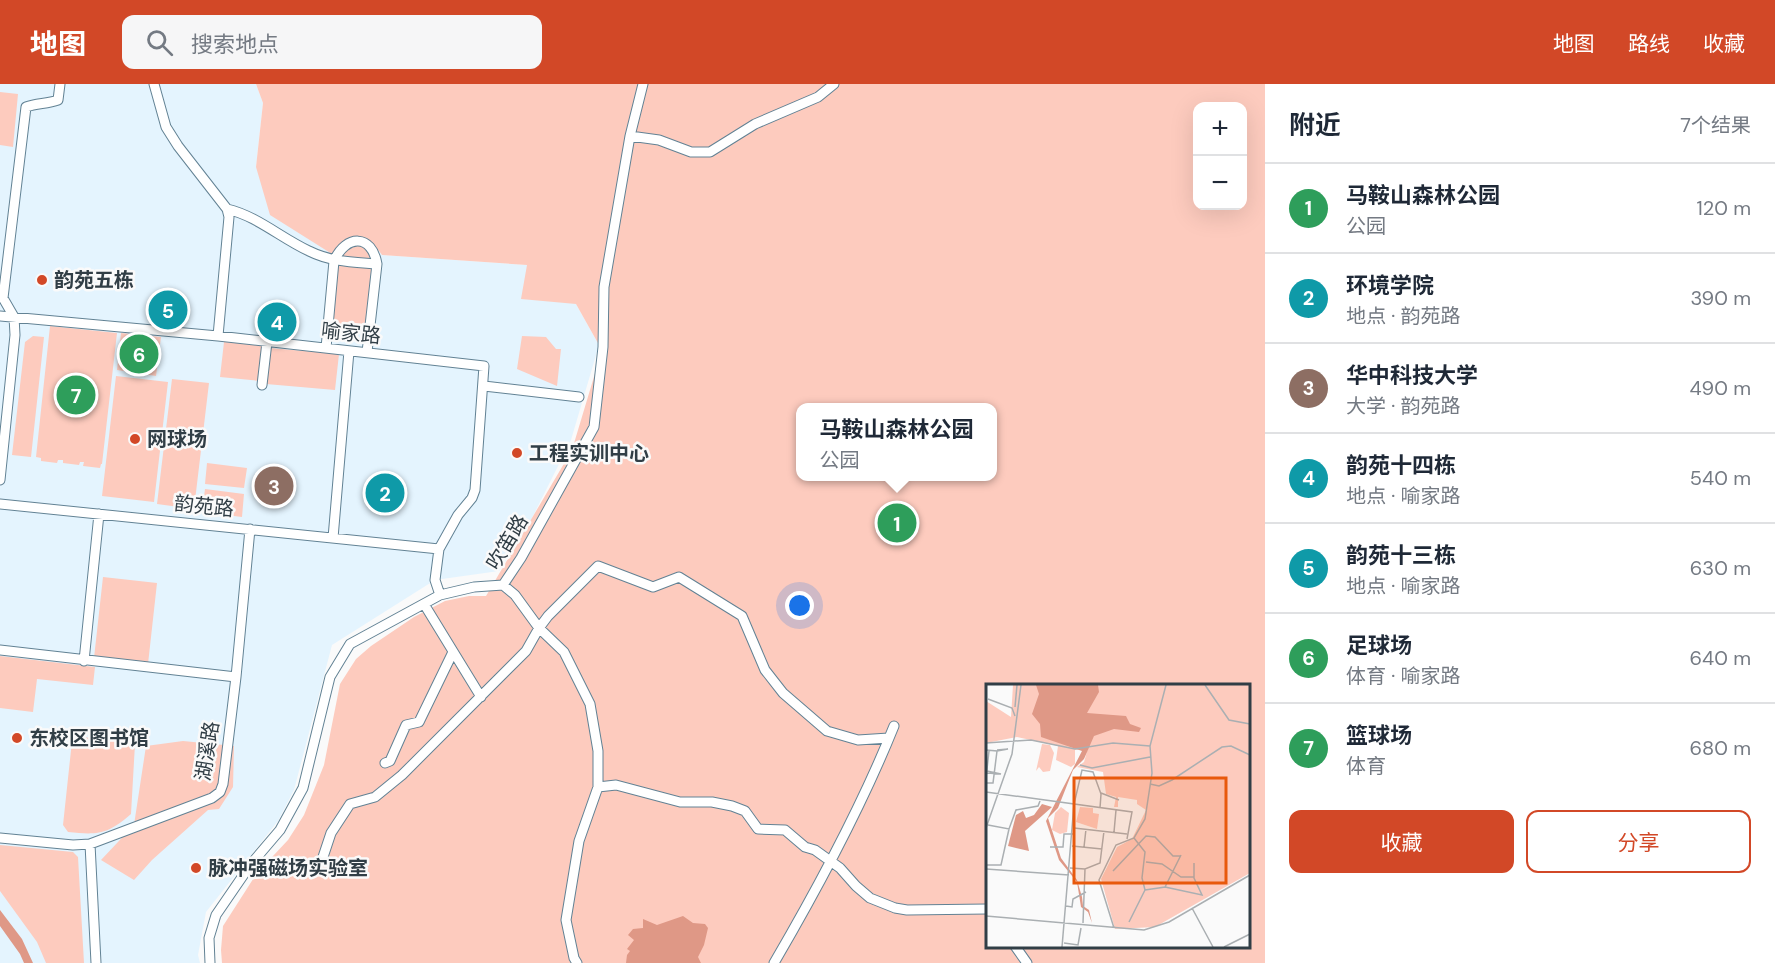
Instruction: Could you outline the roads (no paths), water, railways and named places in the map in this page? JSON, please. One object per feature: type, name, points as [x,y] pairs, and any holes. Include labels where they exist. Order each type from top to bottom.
[{"type":"street","points":[[0,480],[15,335],[14,317],[3,298],[26,107],[58,100],[60,84]]},
{"type":"street","points":[[154,84],[166,127],[226,209],[229,218],[218,336]]},
{"type":"street","name":"吹笛路","points":[[210,963],[209,938],[216,915],[251,864],[280,830],[303,788],[330,677],[350,644],[440,595],[474,587],[503,585],[594,427],[603,347],[604,287],[630,136],[643,84]]},
{"type":"street","points":[[630,136],[659,140],[692,152],[710,152],[755,124],[818,97],[834,84]]},
{"type":"street","points":[[226,209],[242,213],[310,252],[334,261],[377,264]]},
{"type":"street","points":[[326,348],[334,261],[339,250],[348,243],[359,241],[368,244],[375,252],[377,264],[367,352]]},
{"type":"street","name":"喻家路","points":[[0,316],[218,336],[484,366],[483,386]]},
{"type":"street","points":[[262,385],[267,342]]},
{"type":"street","points":[[333,538],[349,351]]},
{"type":"street","points":[[440,595],[435,580],[439,549],[458,514],[472,498],[475,490],[483,386],[579,397]]},
{"type":"street","name":"韵苑路","points":[[0,504],[439,549]]},
{"type":"street","points":[[84,661],[99,514]]},
{"type":"street","name":"湖溪路","points":[[90,844],[212,798],[220,792],[224,784],[250,529]]},
{"type":"street","points":[[323,857],[331,833],[350,804],[375,797],[402,775],[526,651],[548,616],[598,566],[653,587],[679,577],[742,616],[765,670],[783,693],[826,731],[858,740],[889,738]]},
{"type":"street","points":[[503,585],[515,595],[539,628],[564,652],[590,704],[598,751],[598,787],[579,841],[566,920],[577,963]]},
{"type":"street","points":[[424,604],[481,697]]},
{"type":"street","points":[[0,650],[236,677]]},
{"type":"street","points":[[385,763],[390,761],[406,725],[419,722],[453,652]]},
{"type":"street","points":[[774,963],[831,862],[879,764],[894,726]]},
{"type":"street","points":[[598,787],[616,785],[680,802],[712,802],[745,811],[758,829],[785,830],[805,847],[815,850],[840,868],[870,898],[894,908],[907,910],[986,909]]},
{"type":"street","points":[[0,838],[73,845],[90,844],[96,963]]},
{"type":"street","points":[[1016,948],[1027,963]]},
{"type":"place","name":"韵苑五栋","points":[[42,280]]},
{"type":"place","name":"韵苑十三栋","points":[[168,310]]},
{"type":"place","name":"韵苑十四栋","points":[[277,322]]},
{"type":"place","name":"足球场","points":[[139,354]]},
{"type":"place","name":"篮球场","points":[[76,395]]},
{"type":"place","name":"网球场","points":[[135,439]]},
{"type":"place","name":"工程实训中心","points":[[517,453]]},
{"type":"place","name":"华中科技大学","points":[[274,486]]},
{"type":"place","name":"环境学院","points":[[385,493]]},
{"type":"place","name":"马鞍山森林公园","points":[[897,523]]},
{"type":"place","name":"东校区图书馆","points":[[17,738]]},
{"type":"place","name":"脉冲强磁场实验室","points":[[196,868]]}]
